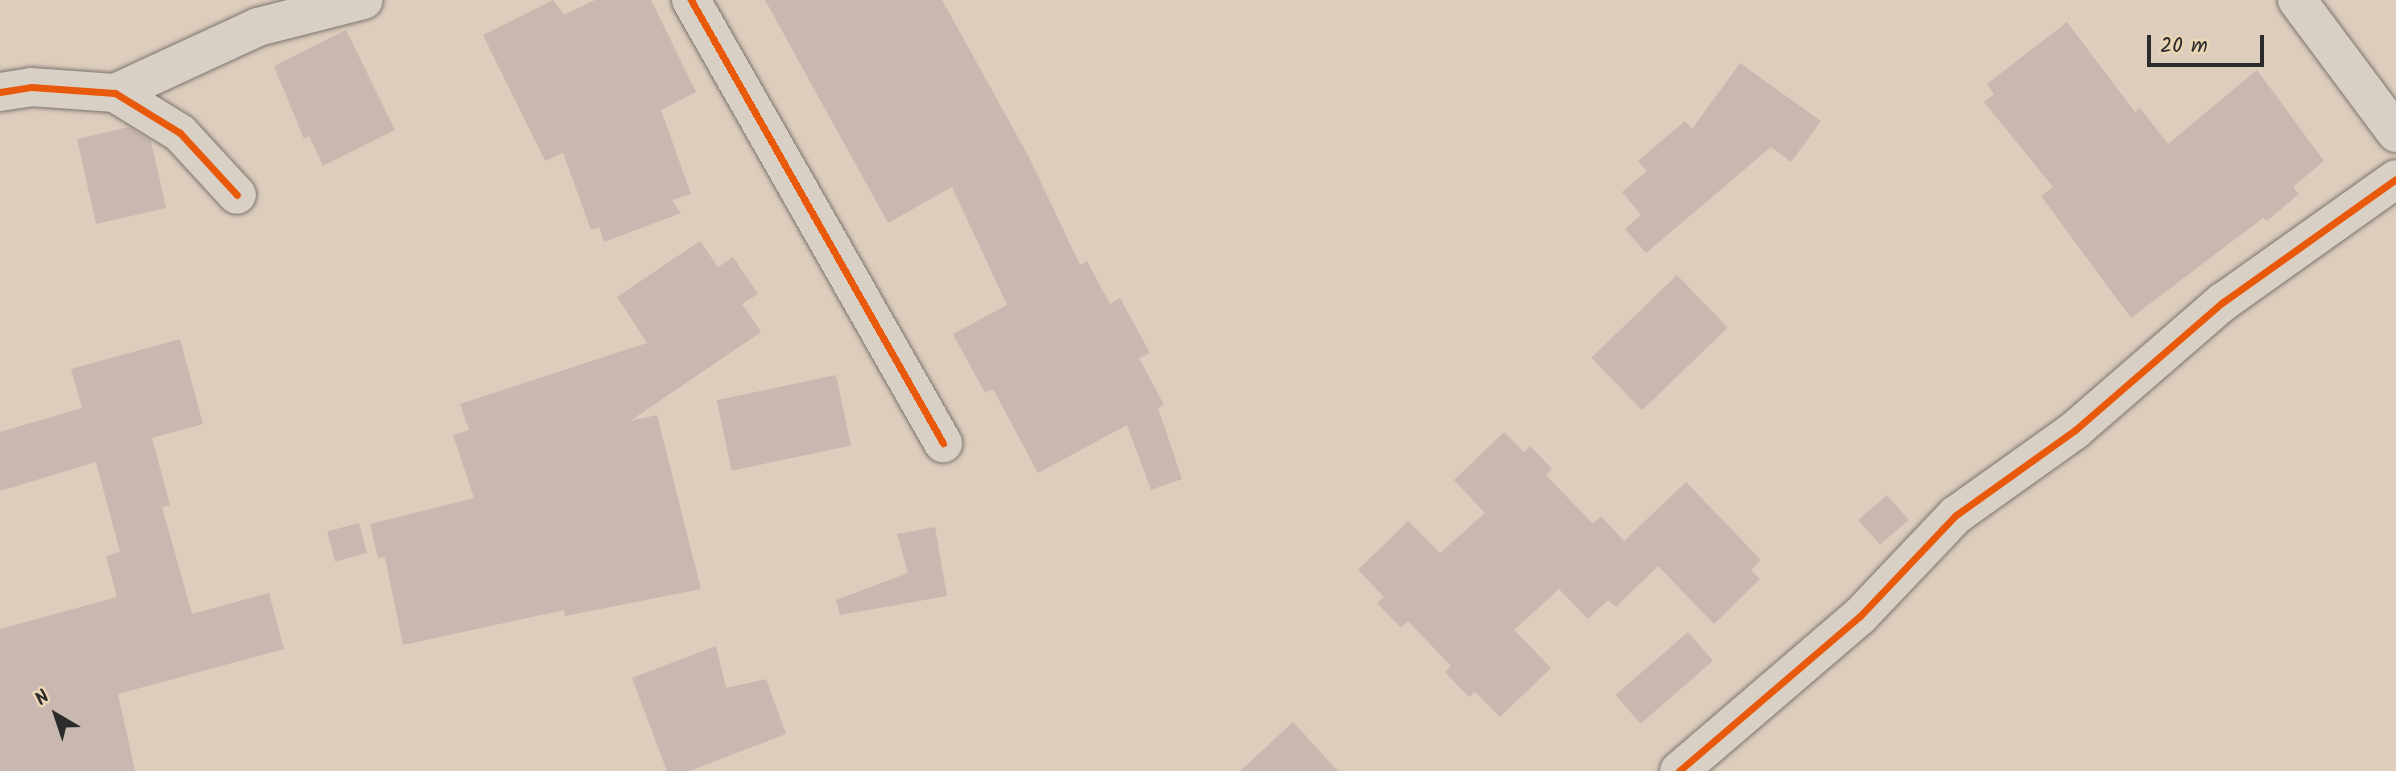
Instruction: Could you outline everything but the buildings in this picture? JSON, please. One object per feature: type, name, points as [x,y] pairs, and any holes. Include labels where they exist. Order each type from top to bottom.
[{"type":"street","points":[[115,93],[258,27],[364,0]]},
{"type":"street","points":[[691,0],[943,443]]},
{"type":"street","points":[[2297,0],[2396,132]]},
{"type":"street","points":[[0,92],[31,87],[115,93],[180,133],[237,195]]},
{"type":"street","points":[[1679,771],[1860,617],[1956,515],[2075,430],[2223,302],[2396,179]]},
{"type":"cycle path","points":[[691,0],[943,443]]},
{"type":"cycle path","points":[[0,92],[31,87],[115,93],[180,133],[237,195]]},
{"type":"cycle path","points":[[1679,771],[1860,616],[1956,515],[2075,430],[2223,302],[2396,179]]}]
